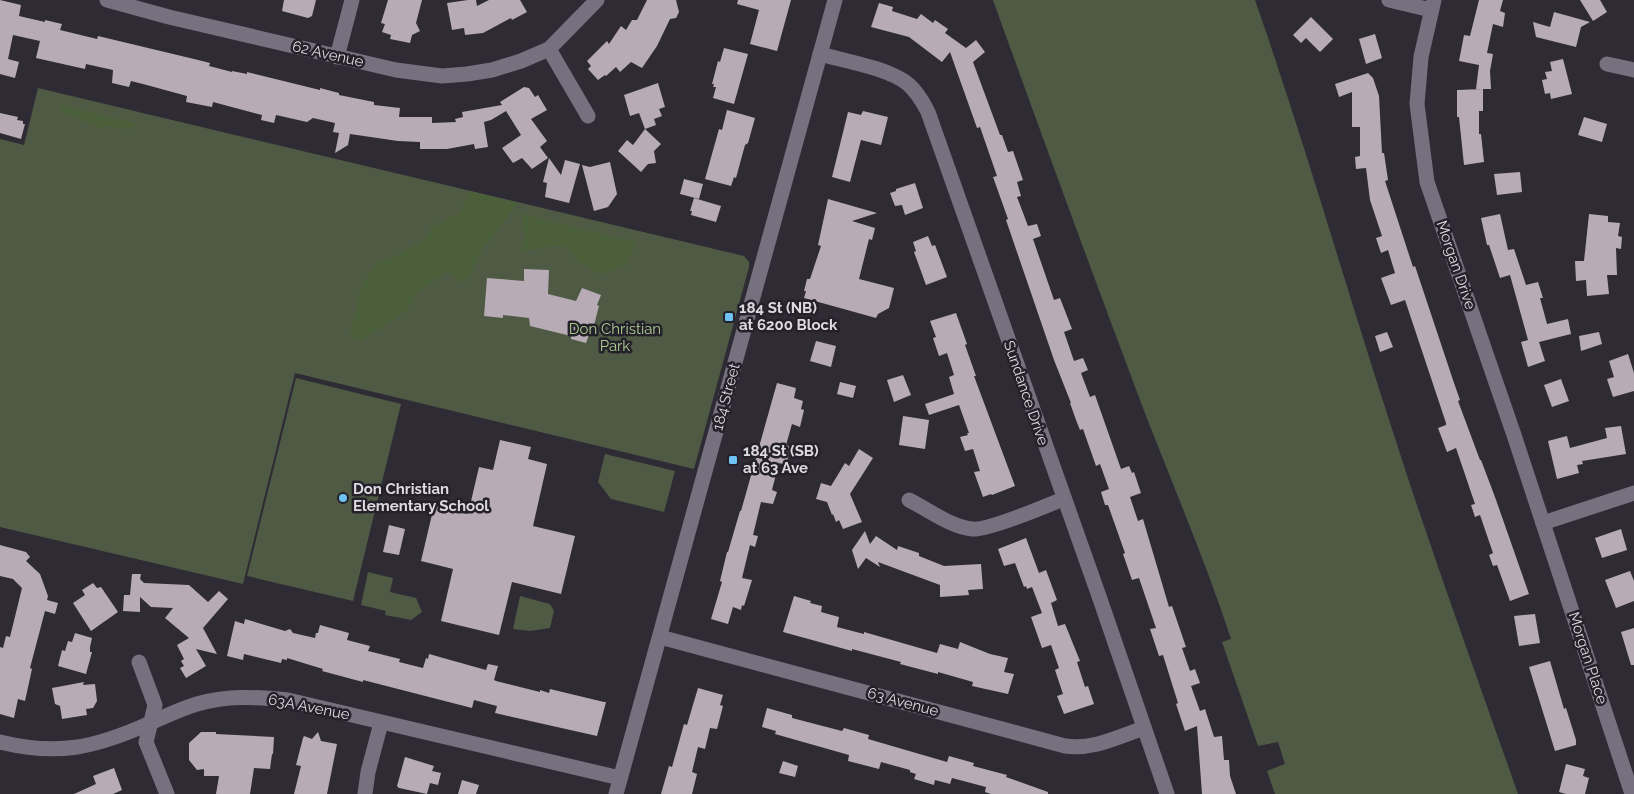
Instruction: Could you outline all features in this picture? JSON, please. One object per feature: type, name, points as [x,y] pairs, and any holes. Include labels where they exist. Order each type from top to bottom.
[{"type":"street","name":"62 Avenue","points":[[107,0],[169,17],[396,70],[442,76],[492,70],[549,50]]},
{"type":"street","points":[[337,56],[352,0]]},
{"type":"street","points":[[588,116],[549,50],[598,0]]},
{"type":"street","name":"184 Street","points":[[616,794],[835,0]]},
{"type":"street","points":[[1389,0],[1432,5]]},
{"type":"street","name":"Morgan Drive","points":[[1432,5],[1421,57],[1417,104],[1427,182],[1543,523]]},
{"type":"street","name":"Sundance Drive","points":[[820,54],[893,74],[908,85],[923,102],[928,112],[1166,794]]},
{"type":"street","points":[[1607,64],[1634,70]]},
{"type":"street","points":[[1543,523],[1634,493]]},
{"type":"street","points":[[909,500],[956,525],[973,530],[988,527],[1063,499]]},
{"type":"street","name":"Morgan Place","points":[[1543,523],[1632,794]]},
{"type":"street","name":"63 Avenue","points":[[660,637],[1065,746],[1078,748],[1092,746],[1144,728]]},
{"type":"street","points":[[139,662],[155,706],[146,742],[167,794]]},
{"type":"street","name":"63A Avenue","points":[[0,742],[42,749],[68,749],[91,745],[112,739],[197,704],[247,697],[288,700],[620,778]]},
{"type":"street","points":[[365,794],[368,772],[381,723]]},
{"type":"green space","points":[[993,0],[1255,0],[1408,478],[1518,794],[1275,794],[1267,771],[1285,764],[1278,742],[1258,746],[1222,642],[1231,639],[1201,555],[1146,416]]},
{"type":"green space","name":"Don Christian Park","points":[[38,88],[744,256],[749,262],[749,267],[694,469],[295,373],[243,584],[0,527],[0,139],[24,145]]},
{"type":"green space","points":[[59,105],[135,123],[133,129],[108,126],[100,128],[61,111]]},
{"type":"green space","points":[[470,191],[518,203],[482,250],[470,277],[464,283],[446,272],[415,295],[408,309],[391,322],[361,340],[353,339],[350,334],[360,291],[369,273],[378,262],[395,256],[425,239],[432,227],[445,219],[459,214]]},
{"type":"green space","points":[[521,214],[636,242],[626,266],[601,274],[578,262],[566,247],[552,246],[520,252],[524,237]]},
{"type":"green space","points":[[296,378],[401,404],[353,601],[247,576]]},
{"type":"green space","points":[[605,454],[675,471],[664,512],[611,499],[598,482]]},
{"type":"green space","points":[[368,572],[393,578],[390,592],[416,598],[422,612],[411,620],[385,615],[386,611],[361,605]]},
{"type":"green space","points":[[520,596],[550,604],[554,611],[550,628],[530,631],[513,629]]},
{"type":"building","points":[[0,0],[21,5],[19,16],[62,24],[60,30],[97,39],[98,36],[194,59],[210,63],[209,66],[232,72],[247,74],[247,72],[320,90],[320,88],[339,93],[339,95],[374,102],[374,105],[400,108],[399,117],[432,117],[432,123],[456,122],[455,119],[463,117],[462,112],[502,105],[500,102],[524,87],[529,88],[535,97],[538,95],[547,110],[531,119],[547,141],[540,147],[548,158],[532,169],[522,158],[513,163],[502,148],[521,135],[506,111],[484,122],[488,147],[475,149],[474,144],[447,149],[420,149],[420,142],[398,141],[350,134],[348,145],[335,153],[339,133],[333,132],[335,123],[313,118],[307,122],[276,115],[274,123],[261,120],[262,115],[213,102],[212,107],[186,102],[187,96],[131,81],[129,87],[112,83],[113,70],[86,64],[85,69],[36,58],[40,41],[13,35],[8,59],[19,62],[15,78],[0,74]]},
{"type":"building","points":[[284,0],[316,0],[312,16],[308,18],[282,11]]},
{"type":"building","points":[[388,0],[422,0],[416,23],[420,31],[412,35],[410,43],[390,39],[391,35],[382,32],[385,24],[381,23]]},
{"type":"building","points":[[476,0],[477,6],[489,0],[520,0],[527,12],[483,33],[465,35],[464,28],[452,30],[447,3]]},
{"type":"building","points":[[647,0],[676,0],[679,12],[676,18],[670,19],[657,46],[642,68],[631,62],[620,72],[616,67],[598,80],[588,69],[591,66],[587,61],[607,41],[609,44],[621,26],[626,30],[632,20],[637,20]]},
{"type":"building","points":[[738,0],[791,0],[777,51],[750,44],[759,10],[737,4]]},
{"type":"building","points":[[1479,0],[1503,0],[1500,11],[1505,13],[1503,27],[1493,24],[1487,53],[1493,54],[1490,71],[1491,89],[1476,89],[1479,65],[1459,61],[1464,35],[1470,36]]},
{"type":"building","points":[[1580,0],[1600,0],[1607,12],[1593,21]]},
{"type":"building","points":[[879,3],[893,7],[892,11],[917,19],[921,14],[933,23],[935,20],[948,29],[945,33],[966,48],[976,40],[985,52],[973,62],[1000,135],[1002,135],[1008,152],[1013,151],[1023,180],[1017,182],[1021,196],[1017,197],[1028,226],[1037,224],[1041,236],[1033,239],[1054,300],[1060,298],[1072,329],[1064,332],[1074,361],[1083,358],[1088,370],[1081,373],[1090,397],[1095,395],[1121,469],[1129,466],[1132,473],[1134,472],[1141,493],[1130,497],[1138,521],[1143,519],[1169,607],[1172,606],[1186,647],[1182,648],[1190,671],[1195,669],[1200,683],[1191,686],[1200,711],[1205,709],[1214,737],[1222,736],[1224,760],[1229,760],[1230,776],[1236,794],[1202,794],[1197,726],[1185,731],[1163,655],[1159,656],[1150,629],[1156,628],[1139,578],[1132,580],[1123,554],[1125,553],[1108,505],[1105,505],[1101,492],[1109,489],[1100,464],[1096,466],[1083,429],[1080,430],[1054,360],[1006,220],[1008,219],[993,177],[997,176],[980,127],[977,128],[950,52],[942,62],[909,37],[871,27]]},
{"type":"building","points":[[1554,12],[1590,22],[1581,27],[1576,47],[1536,37],[1533,22],[1550,27]]},
{"type":"building","points":[[1311,17],[1333,39],[1320,52],[1306,38],[1301,43],[1293,35]]},
{"type":"building","points":[[1375,34],[1382,58],[1366,64],[1359,39]]},
{"type":"building","points":[[724,48],[748,54],[734,104],[713,98],[716,87],[713,87],[714,84],[712,84],[718,61],[720,62]]},
{"type":"building","points":[[1563,59],[1572,94],[1551,99],[1550,93],[1545,94],[1542,80],[1547,79],[1545,72],[1552,71],[1550,62]]},
{"type":"building","points":[[1368,73],[1373,78],[1379,96],[1382,153],[1384,153],[1388,180],[1385,181],[1460,400],[1458,401],[1495,497],[1529,594],[1510,601],[1497,565],[1493,566],[1489,555],[1493,553],[1480,515],[1475,517],[1471,505],[1475,504],[1456,448],[1447,452],[1438,428],[1446,425],[1446,423],[1405,300],[1391,305],[1381,278],[1395,273],[1388,250],[1381,253],[1376,238],[1382,236],[1370,200],[1366,168],[1356,169],[1355,157],[1360,156],[1360,127],[1352,127],[1352,92],[1339,97],[1335,84]]},
{"type":"building","points":[[658,83],[665,107],[659,109],[662,116],[654,119],[656,125],[645,129],[639,113],[630,116],[624,95]]},
{"type":"building","points":[[1483,89],[1483,111],[1479,111],[1479,134],[1481,134],[1484,162],[1464,165],[1459,117],[1457,117],[1457,90]]},
{"type":"building","points":[[727,110],[755,118],[736,178],[734,177],[731,186],[705,179],[719,129],[722,130]]},
{"type":"building","points":[[863,111],[888,117],[881,145],[861,140],[850,182],[832,177],[848,112],[861,115]]},
{"type":"building","points":[[0,113],[18,117],[17,120],[23,121],[23,124],[25,124],[21,139],[0,133]]},
{"type":"building","points":[[1584,117],[1607,124],[1602,142],[1578,135]]},
{"type":"building","points":[[645,129],[661,144],[654,151],[656,163],[648,164],[641,172],[618,151],[627,140],[633,145]]},
{"type":"building","points":[[549,158],[561,175],[565,160],[580,164],[569,203],[545,197],[547,183],[543,182]]},
{"type":"building","points":[[610,162],[617,194],[608,207],[594,211],[582,165],[590,167]]},
{"type":"building","points":[[1520,172],[1522,192],[1497,195],[1494,174]]},
{"type":"building","points":[[684,179],[703,184],[699,199],[680,194]]},
{"type":"building","points":[[915,183],[923,208],[905,215],[902,205],[895,206],[890,193]]},
{"type":"building","points":[[694,198],[721,206],[716,222],[691,215],[692,211],[690,211]]},
{"type":"building","points":[[828,199],[877,213],[852,221],[875,228],[872,240],[869,239],[859,279],[894,288],[889,308],[878,314],[876,318],[804,298],[807,279],[810,279],[821,246],[818,245]]},
{"type":"building","points":[[1500,214],[1508,250],[1514,249],[1526,285],[1538,282],[1543,298],[1540,298],[1547,324],[1568,319],[1571,334],[1539,342],[1545,361],[1528,367],[1521,342],[1528,340],[1510,275],[1500,278],[1489,245],[1487,245],[1481,218]]},
{"type":"building","points":[[1589,214],[1608,216],[1608,222],[1620,223],[1618,236],[1622,237],[1621,249],[1616,248],[1617,275],[1607,275],[1609,294],[1587,296],[1586,280],[1576,281],[1575,261],[1584,261]]},
{"type":"building","points":[[928,236],[932,246],[935,245],[947,277],[926,285],[914,252],[916,251],[913,242]]},
{"type":"building","points":[[524,269],[549,270],[548,294],[576,301],[582,288],[601,295],[597,305],[599,306],[593,329],[591,329],[586,343],[571,339],[571,336],[530,326],[529,318],[503,315],[503,318],[484,316],[487,278],[524,281]]},
{"type":"building","points":[[956,313],[967,344],[965,345],[976,376],[974,376],[1015,486],[983,497],[974,472],[980,471],[973,449],[965,451],[960,437],[969,433],[959,405],[929,415],[925,404],[954,394],[949,377],[954,375],[947,353],[939,356],[933,338],[936,337],[930,321]]},
{"type":"building","points":[[1387,332],[1393,347],[1380,352],[1375,336]]},
{"type":"building","points":[[1599,332],[1602,344],[1581,351],[1579,336]]},
{"type":"building","points":[[816,341],[836,346],[831,367],[810,361]]},
{"type":"building","points":[[1628,354],[1634,373],[1634,391],[1613,397],[1607,379],[1614,377],[1609,361]]},
{"type":"building","points":[[903,375],[911,395],[894,402],[887,380]]},
{"type":"building","points":[[1561,379],[1569,401],[1552,407],[1544,385]]},
{"type":"building","points":[[840,382],[856,386],[853,398],[837,394]]},
{"type":"building","points":[[777,383],[796,388],[794,398],[803,401],[801,409],[804,410],[800,427],[792,424],[786,445],[791,447],[786,465],[779,463],[772,490],[777,492],[773,504],[761,502],[753,535],[758,536],[755,547],[750,545],[742,578],[752,580],[744,606],[742,605],[741,610],[733,607],[728,624],[711,619],[722,582],[720,581],[727,552],[741,511]]},
{"type":"building","points":[[903,416],[929,420],[925,449],[899,445]]},
{"type":"building","points":[[1621,426],[1626,454],[1582,461],[1583,464],[1577,465],[1579,473],[1557,479],[1548,441],[1567,436],[1570,448],[1607,438],[1605,428]]},
{"type":"building","points":[[500,440],[531,447],[528,459],[547,464],[533,526],[575,536],[561,594],[512,582],[499,635],[441,621],[453,569],[421,561],[434,506],[468,514],[479,467],[493,470]]},
{"type":"building","points":[[859,449],[873,458],[850,494],[862,522],[843,529],[839,520],[836,522],[827,502],[816,499],[821,483],[831,486],[845,463],[849,466]]},
{"type":"building","points":[[389,525],[405,529],[399,555],[383,552]]},
{"type":"building","points":[[1621,529],[1627,550],[1602,558],[1595,538]]},
{"type":"building","points":[[865,531],[870,544],[876,536],[897,550],[898,546],[919,553],[919,556],[944,566],[981,564],[983,589],[968,590],[969,595],[940,597],[940,585],[878,562],[880,567],[866,558],[858,569],[852,550]]},
{"type":"building","points":[[1026,538],[1039,573],[1046,570],[1057,600],[1051,603],[1058,626],[1065,624],[1080,661],[1077,662],[1085,687],[1088,686],[1094,704],[1064,714],[1057,696],[1063,694],[1055,670],[1059,668],[1051,645],[1042,648],[1031,617],[1042,613],[1032,587],[1027,589],[1026,586],[1024,587],[1015,563],[1004,566],[998,549]]},
{"type":"building","points":[[0,545],[26,552],[30,557],[26,561],[40,574],[48,596],[47,600],[58,603],[55,614],[45,611],[30,668],[32,669],[25,701],[18,699],[14,718],[0,714],[0,647],[3,648],[6,636],[10,637],[22,588],[13,579],[0,576]]},
{"type":"building","points":[[1630,571],[1634,581],[1634,601],[1616,608],[1605,580]]},
{"type":"building","points":[[132,574],[141,574],[140,579],[144,583],[189,585],[208,602],[219,591],[228,599],[203,628],[217,654],[196,649],[206,666],[186,678],[180,668],[184,666],[181,661],[184,659],[177,645],[189,638],[165,618],[173,608],[151,607],[140,597],[140,612],[123,611],[124,595],[130,595]]},
{"type":"building","points":[[93,583],[97,588],[101,587],[118,612],[91,631],[73,603],[85,595],[82,590]]},
{"type":"building","points":[[794,596],[822,606],[821,612],[839,617],[837,627],[864,634],[864,632],[937,653],[940,644],[958,649],[960,642],[990,654],[1008,658],[1004,672],[1014,674],[1008,694],[972,686],[973,682],[938,672],[938,674],[900,664],[901,662],[783,632]]},
{"type":"building","points":[[1535,614],[1540,643],[1519,646],[1514,616]]},
{"type":"building","points":[[245,619],[285,631],[290,629],[293,633],[315,638],[320,625],[349,633],[347,640],[370,646],[368,651],[400,659],[399,662],[423,668],[429,654],[486,670],[488,664],[498,666],[494,680],[496,681],[540,692],[540,690],[549,693],[550,689],[606,702],[597,736],[495,713],[497,706],[474,700],[472,708],[322,671],[323,669],[287,658],[287,660],[282,659],[281,663],[244,654],[243,660],[227,656],[235,621],[244,624]]},
{"type":"building","points":[[1634,628],[1634,665],[1631,665],[1621,632]]},
{"type":"building","points":[[75,633],[92,638],[90,652],[92,652],[86,674],[58,666],[62,650],[65,651],[68,641],[72,642]]},
{"type":"building","points":[[1550,661],[1564,709],[1566,708],[1576,740],[1576,745],[1555,751],[1529,667]]},
{"type":"building","points":[[84,682],[83,685],[95,684],[97,701],[93,708],[86,709],[87,715],[62,719],[60,706],[55,704],[52,688]]},
{"type":"building","points":[[698,688],[723,695],[720,705],[723,706],[717,729],[710,728],[705,749],[698,747],[692,772],[697,774],[692,794],[661,794],[669,766],[672,767],[684,724],[687,725]]},
{"type":"building","points":[[767,708],[792,715],[792,718],[842,731],[844,728],[869,735],[868,739],[947,762],[949,756],[974,763],[973,766],[1007,775],[1006,777],[1048,792],[1048,794],[991,794],[985,792],[986,787],[952,778],[950,784],[935,780],[934,785],[914,779],[916,774],[910,772],[910,770],[881,762],[879,769],[848,761],[849,755],[775,734],[776,731],[762,727]]},
{"type":"building","points":[[201,732],[274,737],[270,769],[254,768],[250,794],[216,794],[219,776],[204,776],[204,769],[197,770],[189,760],[189,743]]},
{"type":"building","points":[[318,732],[321,741],[337,744],[327,794],[294,794],[301,766],[296,765],[303,738],[304,736],[312,739]]},
{"type":"building","points":[[405,757],[434,766],[432,771],[441,773],[438,785],[430,783],[427,794],[399,788],[397,786]]},
{"type":"building","points":[[783,761],[798,766],[795,777],[779,773]]},
{"type":"building","points":[[1566,764],[1585,769],[1583,776],[1589,778],[1585,794],[1559,792]]},
{"type":"building","points":[[114,768],[122,790],[113,794],[74,794],[96,784],[93,776]]},
{"type":"building","points":[[462,780],[479,785],[476,794],[458,794]]},
{"type":"place","name":"184 St (NB) at 6200 Block","points":[[729,317]]},
{"type":"place","name":"184 St (SB) at 63 Ave","points":[[733,460]]},
{"type":"place","name":"Don Christian Elementary School","points":[[343,498]]}]
